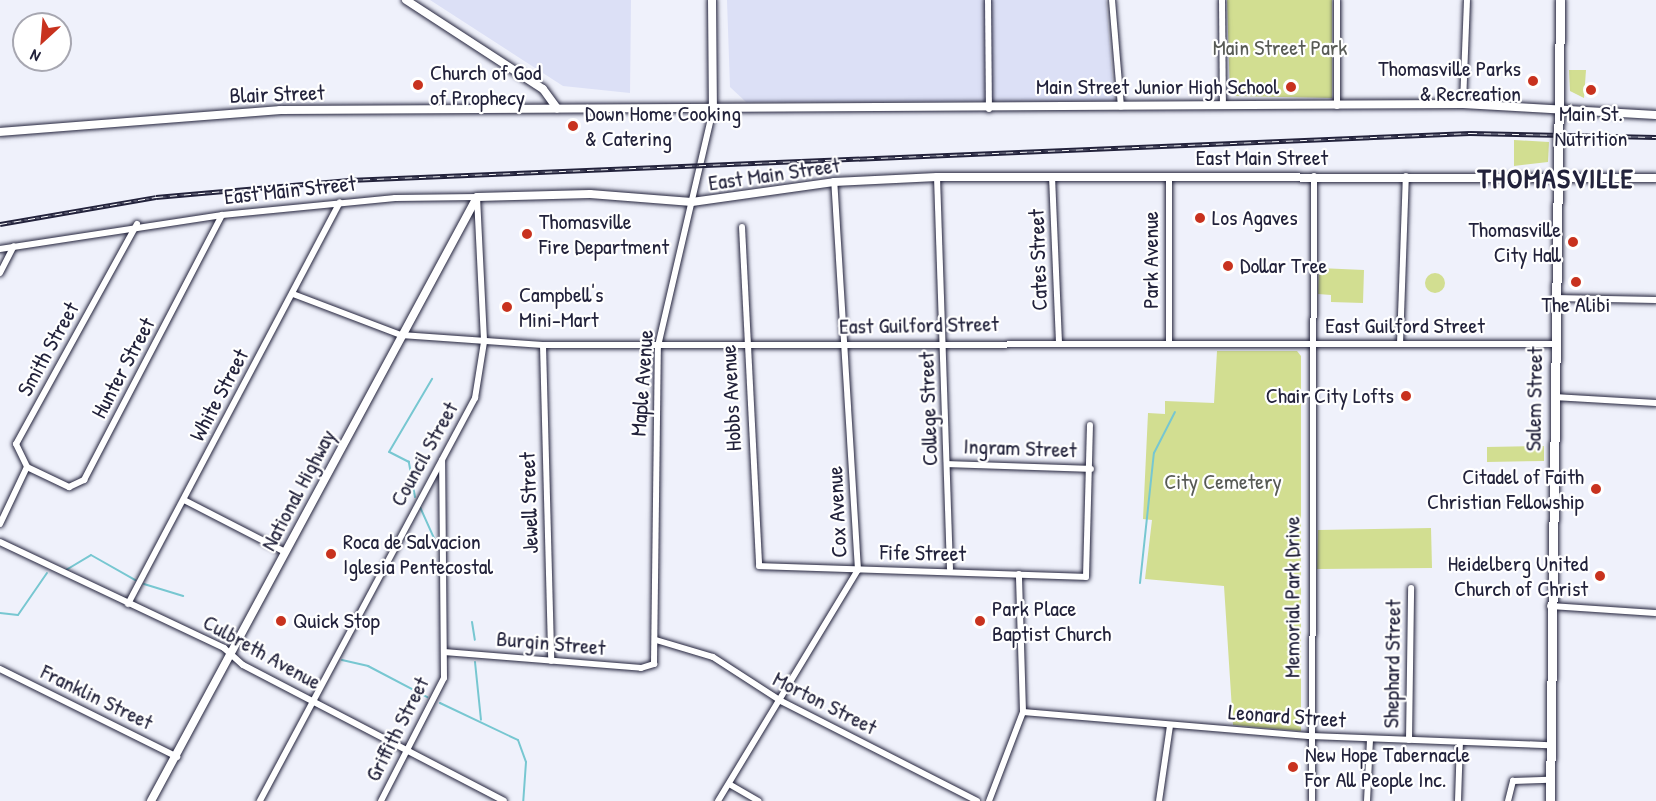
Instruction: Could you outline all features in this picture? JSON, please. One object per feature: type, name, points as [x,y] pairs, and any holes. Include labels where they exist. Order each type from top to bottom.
[{"type":"main road","name":"Salem Street","points":[[1550,801],[1550,606],[1560,0]]},
{"type":"main road","name":"East Main Street","points":[[477,197],[590,194],[692,202],[834,182],[937,177],[1656,178]]},
{"type":"main road","name":"National Highway","points":[[151,801],[177,757],[401,335],[477,197]]},
{"type":"street","points":[[406,0],[543,89],[557,108],[989,110],[1121,106],[1463,104],[1558,105],[1656,115]]},
{"type":"street","points":[[712,0],[713,110]]},
{"type":"street","points":[[988,0],[989,110]]},
{"type":"street","points":[[1112,0],[1121,106]]},
{"type":"street","points":[[1222,0],[1223,106]]},
{"type":"street","points":[[1336,106],[1337,0]]},
{"type":"street","points":[[1463,104],[1467,0]]},
{"type":"street","name":"Blair Street","points":[[0,132],[249,111],[557,108]]},
{"type":"street","name":"Maple Avenue","points":[[654,664],[658,346],[713,110]]},
{"type":"street","name":"Cates Street","points":[[1052,176],[1059,342]]},
{"type":"street","name":"Memorial Park Drive","points":[[1312,801],[1310,343],[1314,176]]},
{"type":"street","points":[[1400,344],[1406,176]]},
{"type":"street","name":"College Street","points":[[937,177],[950,569]]},
{"type":"street","name":"Park Avenue","points":[[1169,177],[1169,343]]},
{"type":"street","name":"Cox Avenue","points":[[718,801],[781,701],[858,570],[834,182]]},
{"type":"street","name":"East Main Street","points":[[0,249],[137,224],[340,202],[477,197]]},
{"type":"street","name":"Council Street","points":[[260,801],[475,398],[484,342],[477,197]]},
{"type":"street","name":"White Street","points":[[128,604],[340,202]]},
{"type":"street","name":"Hunter Street","points":[[27,467],[69,487],[84,480],[222,215]]},
{"type":"street","name":"Smith Street","points":[[27,467],[16,444],[137,224]]},
{"type":"street","name":"Hobbs Avenue","points":[[742,227],[746,346],[759,566]]},
{"type":"street","points":[[0,273],[14,246]]},
{"type":"street","name":"East Guilford Street","points":[[293,294],[401,335],[543,345],[746,346],[944,341],[1554,344]]},
{"type":"street","points":[[1555,298],[1656,300]]},
{"type":"street","name":"Jewell Street","points":[[543,345],[551,661]]},
{"type":"street","points":[[1553,397],[1656,403]]},
{"type":"street","points":[[1089,425],[1090,469]]},
{"type":"street","name":"Griffith Street","points":[[381,801],[439,694],[444,652],[442,457]]},
{"type":"street","name":"Ingram Street","points":[[948,464],[1090,469]]},
{"type":"street","points":[[0,524],[27,467]]},
{"type":"street","name":"Fife Street","points":[[759,566],[858,570],[950,569],[1086,577],[1090,469]]},
{"type":"street","points":[[184,500],[285,552]]},
{"type":"street","name":"Culbreth Avenue","points":[[0,542],[232,655],[503,801]]},
{"type":"street","points":[[989,801],[1023,712],[1019,574]]},
{"type":"street","name":"Shephard Street","points":[[1409,740],[1411,588]]},
{"type":"street","points":[[1550,606],[1656,613]]},
{"type":"street","name":"Morton Street","points":[[656,640],[713,657],[781,701],[977,801]]},
{"type":"street","name":"Burgin Street","points":[[444,652],[641,668],[654,664]]},
{"type":"street","name":"Franklin Street","points":[[0,669],[177,757]]},
{"type":"street","name":"Leonard Street","points":[[1023,712],[1311,736],[1549,745]]},
{"type":"street","points":[[1159,801],[1170,726]]},
{"type":"street","points":[[1367,801],[1370,739]]},
{"type":"street","points":[[1458,801],[1460,742]]},
{"type":"street","points":[[1508,801],[1513,781],[1549,780]]},
{"type":"street","points":[[729,784],[758,801]]},
{"type":"shaded area","points":[[430,0],[631,0],[630,93],[563,86]]},
{"type":"shaded area","points":[[727,0],[1106,0],[1114,101],[746,102],[730,87]]},
{"type":"green space","name":"Main Street Park","points":[[1227,0],[1332,0],[1332,98],[1230,96]]},
{"type":"green space","points":[[1569,70],[1586,70],[1584,98],[1570,91]]},
{"type":"green space","points":[[1514,140],[1549,142],[1548,162],[1514,166]]},
{"type":"green space","points":[[1319,268],[1364,270],[1363,303],[1331,302],[1331,295],[1318,294]]},
{"type":"green space","points":[[1435,273],[1442,276],[1445,283],[1442,290],[1435,293],[1428,290],[1425,283],[1428,276]]},
{"type":"green space","name":"City Cemetery","points":[[1217,351],[1297,351],[1301,356],[1301,731],[1233,725],[1224,586],[1145,579],[1152,520],[1143,519],[1148,413],[1165,414],[1165,401],[1214,403]]},
{"type":"green space","points":[[1544,446],[1544,461],[1487,462],[1487,447]]},
{"type":"green space","points":[[1431,528],[1432,568],[1317,569],[1318,530]]},
{"type":"waterway","points":[[415,497],[409,462],[389,452],[432,379]]},
{"type":"waterway","points":[[1140,583],[1154,453],[1175,412]]},
{"type":"waterway","points":[[420,507],[438,547]]},
{"type":"waterway","points":[[66,570],[91,555],[135,580]]},
{"type":"waterway","points":[[0,613],[18,615],[47,573]]},
{"type":"waterway","points":[[144,584],[183,596]]},
{"type":"waterway","points":[[472,622],[475,640]]},
{"type":"waterway","points":[[342,660],[368,666],[427,697]]},
{"type":"waterway","points":[[475,662],[481,720]]},
{"type":"waterway","points":[[440,703],[518,740],[526,762],[523,801]]},
{"type":"railway","points":[[0,224],[156,197],[349,180],[1470,133],[1656,137]]},
{"type":"place","name":"Thomasville Parks & Recreation","points":[[1533,81]]},
{"type":"place","name":"Church of God of Prophecy","points":[[418,85]]},
{"type":"place","name":"Main Street Junior High School","points":[[1291,87]]},
{"type":"place","name":"Main St. Nutrition","points":[[1591,90]]},
{"type":"place","name":"Down Home Cooking & Catering","points":[[573,126]]},
{"type":"place","name":"Los Agaves","points":[[1200,218]]},
{"type":"place","name":"Thomasville Fire Department","points":[[527,234]]},
{"type":"place","name":"Thomasville City Hall","points":[[1573,242]]},
{"type":"place","name":"Dollar Tree","points":[[1228,266]]},
{"type":"place","name":"The Alibi","points":[[1576,282]]},
{"type":"place","name":"Campbell's Mini-Mart","points":[[507,307]]},
{"type":"place","name":"Chair City Lofts","points":[[1406,396]]},
{"type":"place","name":"Citadel of Faith Christian Fellowship","points":[[1596,489]]},
{"type":"place","name":"Roca de Salvacion Iglesia Pentecostal","points":[[331,554]]},
{"type":"place","name":"Heidelberg United Church of Christ","points":[[1600,576]]},
{"type":"place","name":"Quick Stop","points":[[281,621]]},
{"type":"place","name":"Park Place Baptist Church","points":[[980,621]]},
{"type":"place","name":"New Hope Tabernacle For All People Inc.","points":[[1293,767]]},
{"type":"district","name":"THOMASVILLE","points":[[1556,178]]}]
